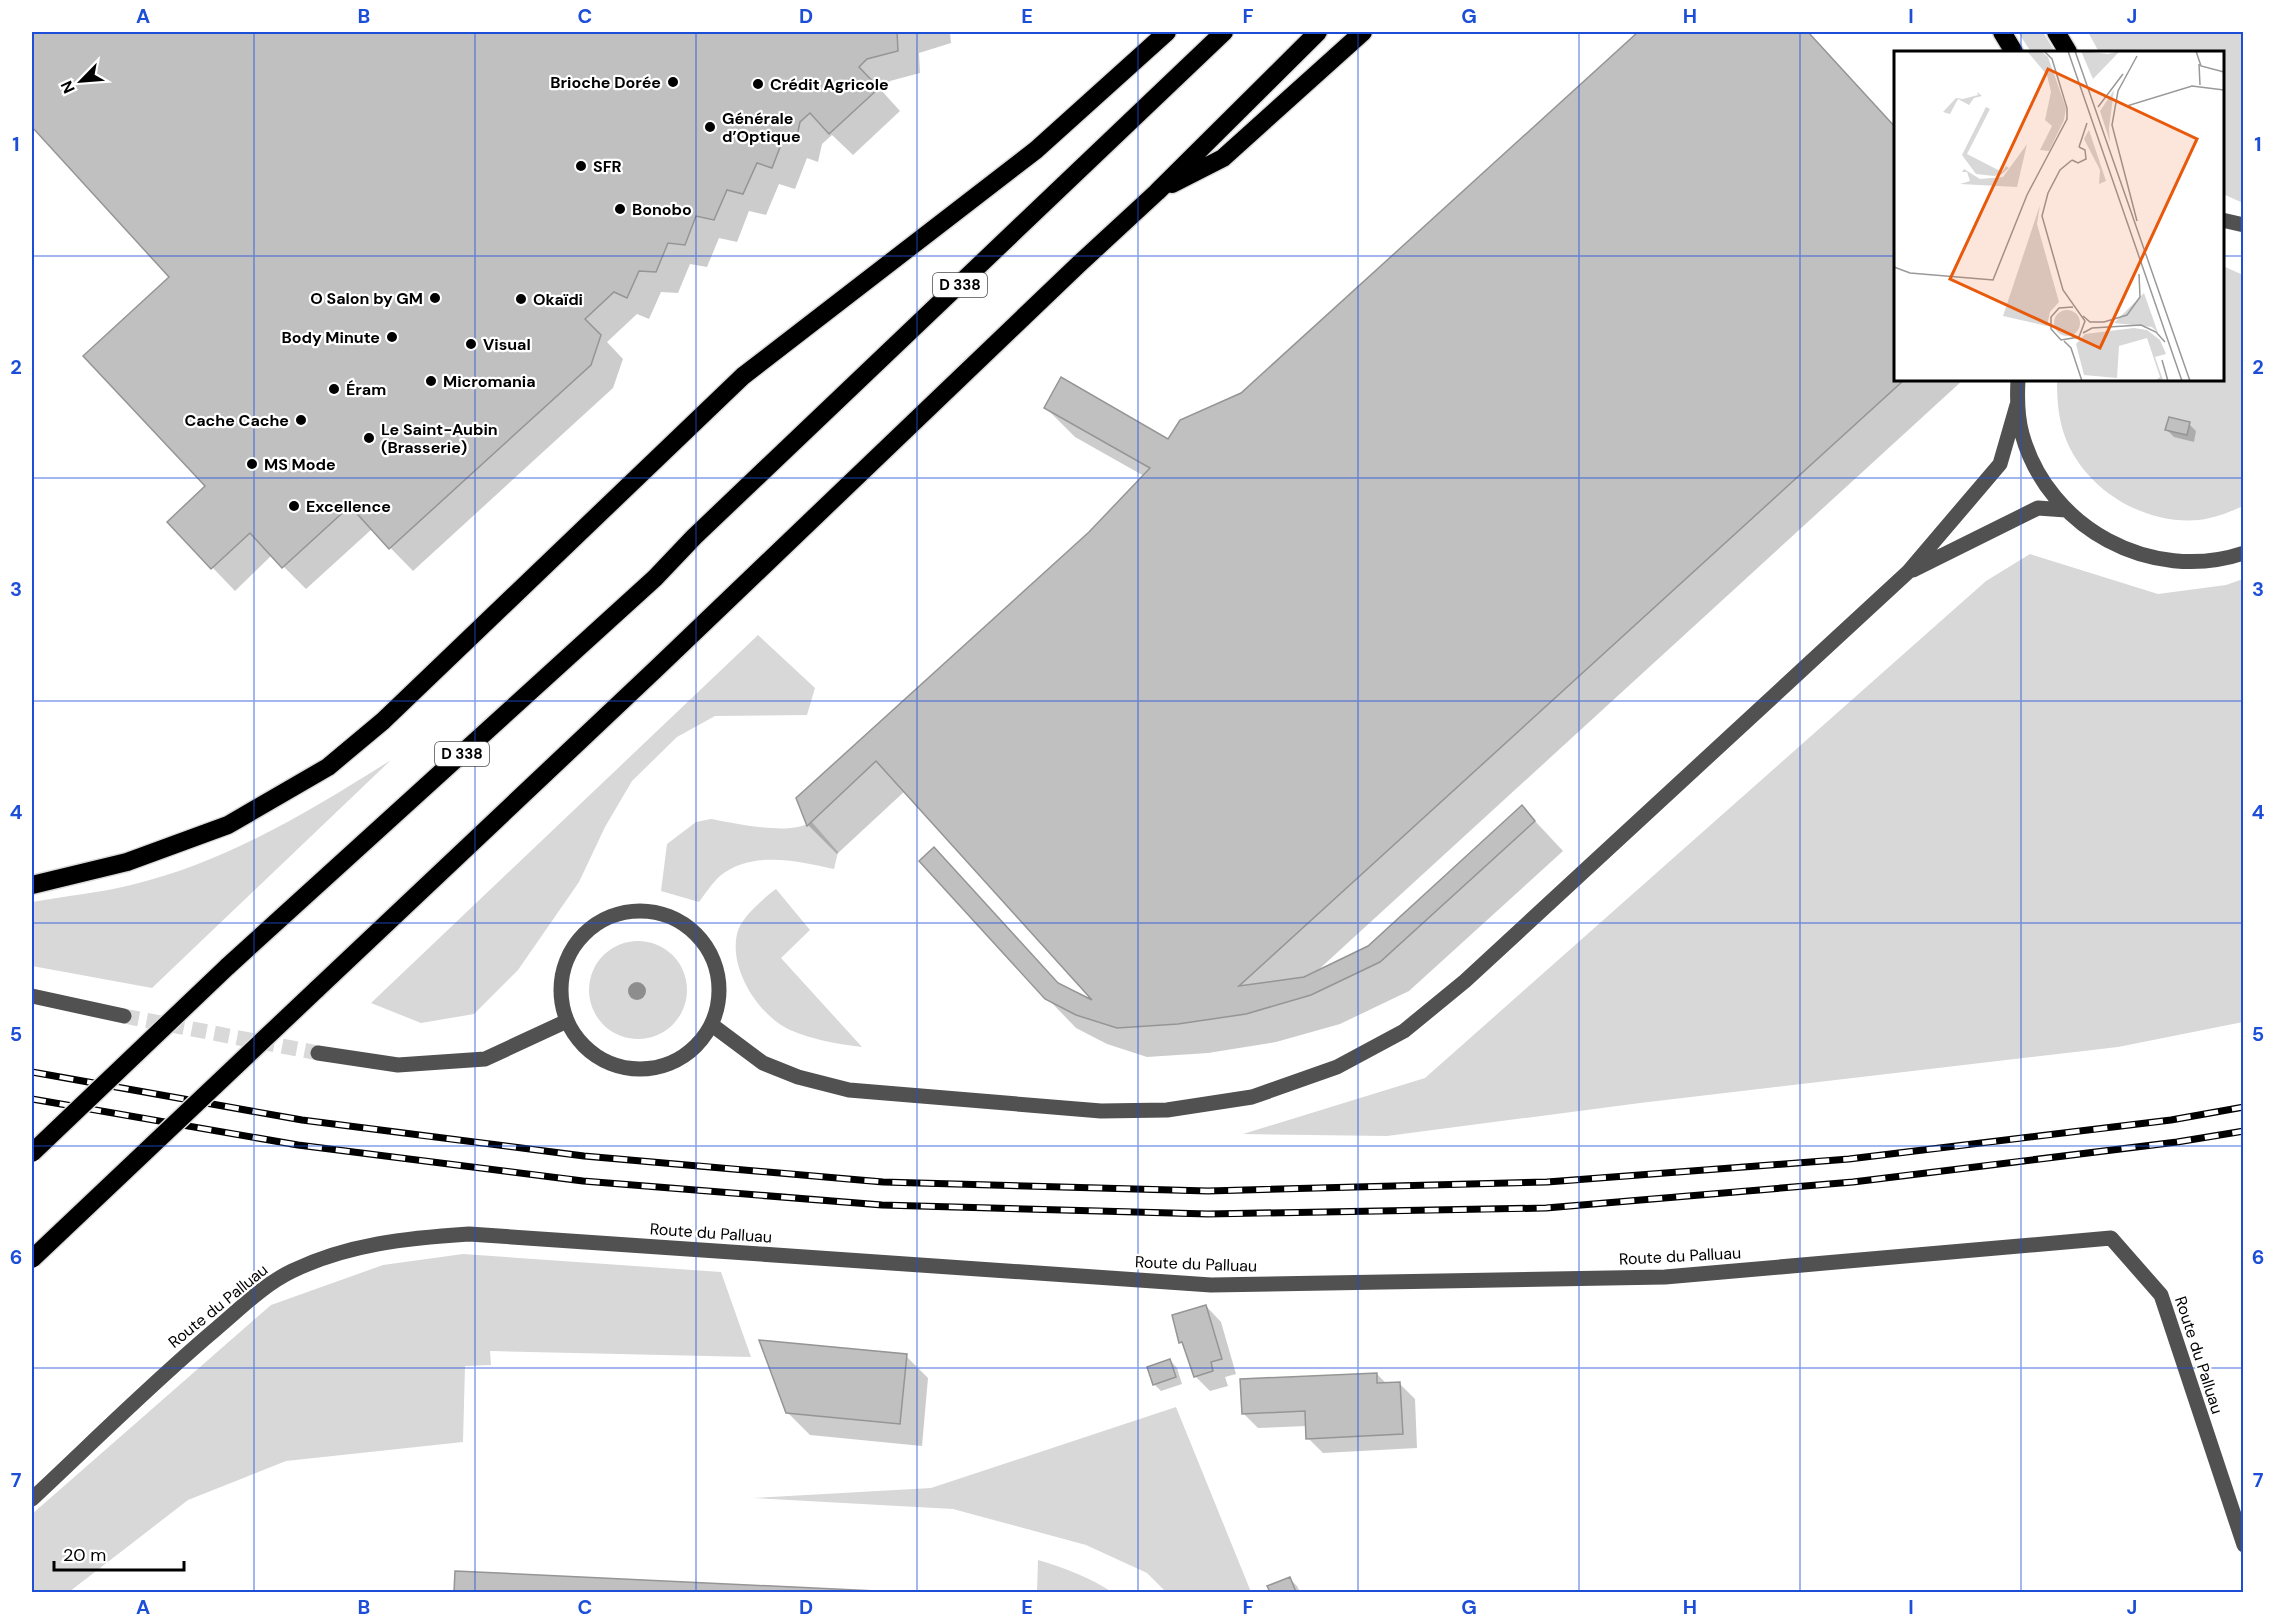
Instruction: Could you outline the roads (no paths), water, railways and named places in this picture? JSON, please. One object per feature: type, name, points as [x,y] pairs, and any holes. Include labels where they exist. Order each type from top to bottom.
[{"type":"highway","points":[[32,885],[127,862],[228,825],[328,767],[383,721],[743,376],[794,334],[896,259],[1036,150],[1167,32]]},
{"type":"highway","name":"D 338","points":[[32,1153],[227,967],[656,578],[694,537],[1224,32]]},
{"type":"highway","points":[[32,1259],[1157,192],[1318,32]]},
{"type":"highway","points":[[1157,192],[1223,158],[1363,32]]},
{"type":"highway","points":[[2002,32],[2013,51]]},
{"type":"highway","points":[[2056,32],[2067,51]]},
{"type":"street","points":[[2224,219],[2244,225]]},
{"type":"street","points":[[2018,381],[2017,405],[2022,434],[2033,462],[2047,487],[2066,510],[2088,530],[2142,556],[2172,561],[2201,562],[2230,558],[2244,553]]},
{"type":"street","points":[[712,1025],[763,1063],[798,1077],[849,1090],[1101,1111],[1167,1110],[1252,1097],[1337,1066],[1404,1031],[1465,981],[1908,572],[2000,464],[2017,405]]},
{"type":"street","points":[[1908,572],[2038,507],[2066,510]]},
{"type":"street","points":[[645,910],[668,915],[687,926],[703,941],[714,960],[719,993],[712,1025],[697,1046],[675,1062],[651,1069],[625,1069],[601,1059],[580,1043],[567,1021],[561,998],[562,975],[570,953],[583,934],[601,920],[623,912],[645,910]]},
{"type":"street","points":[[32,996],[124,1016]]},
{"type":"street","points":[[318,1053],[398,1065],[485,1059],[567,1021]]},
{"type":"street","name":"Route du Palluau","points":[[32,1499],[187,1353],[267,1285],[290,1272],[339,1252],[366,1245],[417,1238],[469,1234],[1212,1285],[1665,1277],[2111,1238],[2161,1295],[2244,1545]]},
{"type":"tunnel","points":[[124,1016],[318,1053]]},
{"type":"railway","points":[[32,1072],[302,1120],[584,1156],[883,1182],[1208,1191],[1547,1182],[1849,1159],[2171,1120],[2244,1107]]},
{"type":"railway","points":[[32,1099],[298,1145],[583,1181],[882,1205],[1208,1214],[1546,1208],[1853,1182],[2177,1142],[2244,1131]]},
{"type":"place","name":"Brioche Dorée","points":[[673,82]]},
{"type":"place","name":"Crédit Agricole","points":[[758,84]]},
{"type":"place","name":"Générale d’Optique","points":[[710,127]]},
{"type":"place","name":"SFR","points":[[581,166]]},
{"type":"place","name":"Bonobo","points":[[620,209]]},
{"type":"place","name":"O Salon by GM","points":[[435,298]]},
{"type":"place","name":"Okaïdi","points":[[521,299]]},
{"type":"place","name":"Body Minute","points":[[392,337]]},
{"type":"place","name":"Visual","points":[[471,344]]},
{"type":"place","name":"Micromania","points":[[431,381]]},
{"type":"place","name":"Éram","points":[[334,389]]},
{"type":"place","name":"Cache Cache","points":[[301,420]]},
{"type":"place","name":"Le Saint-Aubin (Brasserie)","points":[[369,438]]},
{"type":"place","name":"MS Mode","points":[[252,464]]},
{"type":"place","name":"Excellence","points":[[294,506]]}]
